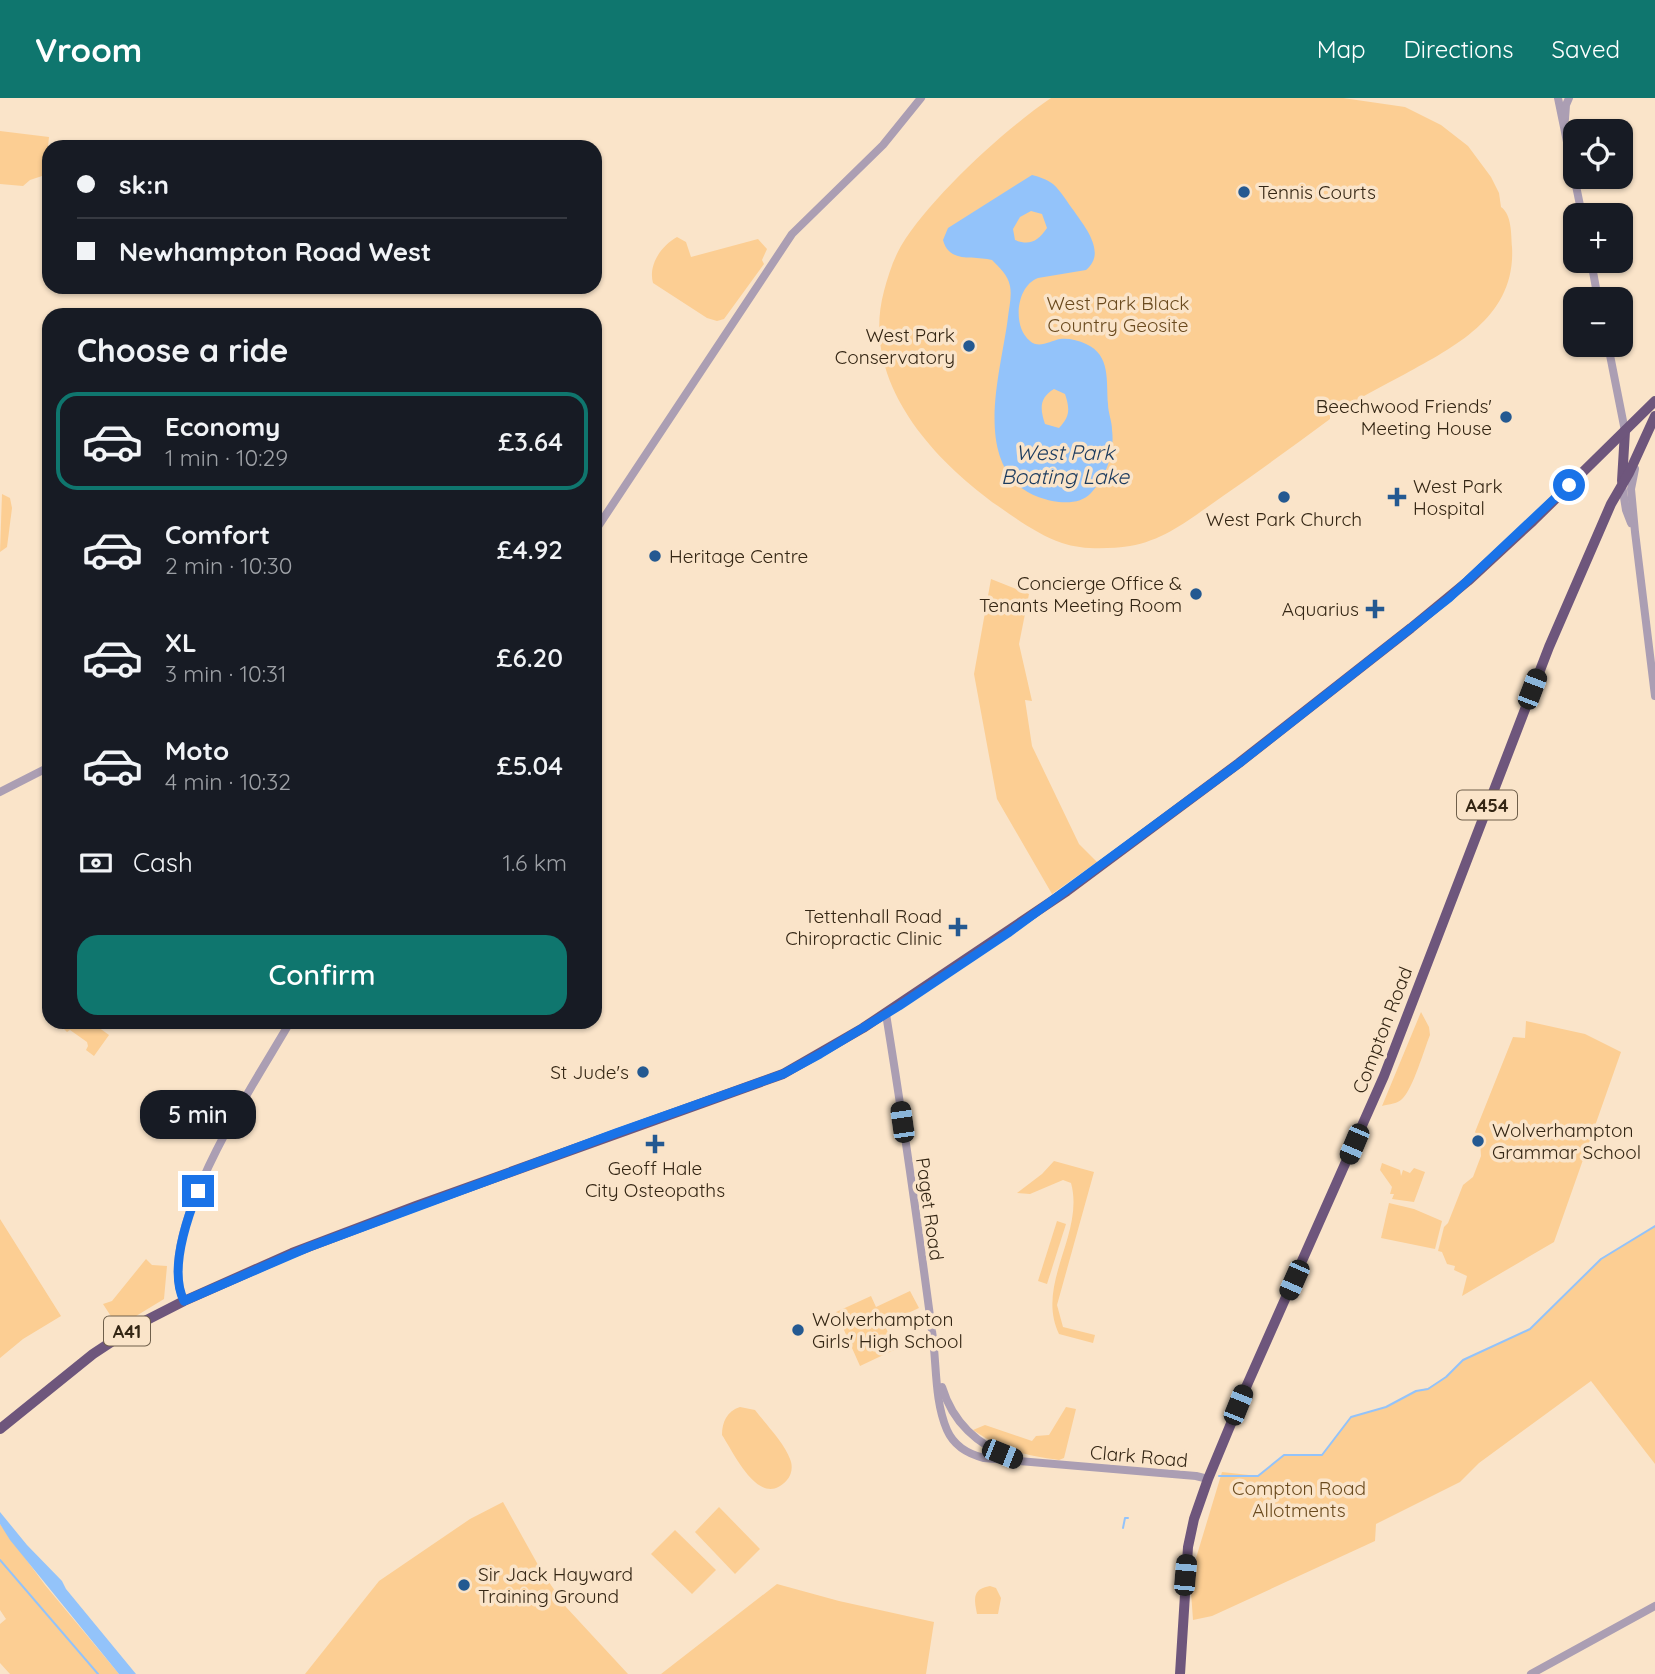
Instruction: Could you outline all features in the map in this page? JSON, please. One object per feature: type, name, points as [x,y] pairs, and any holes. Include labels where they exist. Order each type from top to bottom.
[{"type":"highway","name":"A41","points":[[0,1429],[93,1354],[137,1325],[184,1301],[292,1254],[403,1211],[783,1074],[886,1014],[1008,933],[1118,854],[1411,628],[1468,581],[1655,401]]},
{"type":"highway","name":"A454","points":[[1640,446],[1655,416]]},
{"type":"highway","points":[[1622,484],[1625,431]]},
{"type":"highway","name":"Compton Road","points":[[1180,1674],[1188,1547],[1194,1519],[1208,1479],[1384,1076],[1539,671],[1590,550],[1640,446]]},
{"type":"street","points":[[602,521],[792,234],[883,145],[921,98]]},
{"type":"street","points":[[1558,98],[1563,120]]},
{"type":"street","points":[[1565,119],[1569,98]]},
{"type":"street","points":[[1610,357],[1625,431]]},
{"type":"street","points":[[1640,446],[1632,481],[1635,532],[1655,696]]},
{"type":"street","points":[[1622,484],[1626,510],[1635,532]]},
{"type":"street","points":[[0,792],[42,771]]},
{"type":"street","name":"Paget Road","points":[[886,1014],[943,1418],[952,1438],[964,1450],[974,1455],[1068,1465]]},
{"type":"street","points":[[184,1301],[180,1292],[180,1256],[189,1213],[229,1128],[286,1029]]},
{"type":"street","name":"Paget Road","points":[[937,1368],[947,1403],[959,1423],[982,1443],[1016,1460]]},
{"type":"street","name":"Clark Road","points":[[1068,1465],[1208,1479]]},
{"type":"street","points":[[1531,1674],[1655,1606]]},
{"type":"green space","name":"West Park Black Country Geosite","points":[[1051,98],[1343,98],[1405,107],[1441,125],[1468,146],[1491,177],[1511,231],[1511,271],[1504,292],[1479,326],[1462,340],[1330,416],[1330,419],[1277,458],[1168,533],[1143,543],[1113,548],[1078,547],[1053,540],[1021,522],[973,487],[926,440],[907,414],[892,385],[882,355],[879,324],[891,268],[914,227],[969,166]]},
{"type":"green space","points":[[0,131],[49,137],[49,140],[42,140],[42,176],[23,186],[0,184]]},
{"type":"green space","points":[[677,237],[686,242],[691,257],[758,239],[767,249],[762,260],[764,264],[724,319],[717,321],[707,318],[653,283],[652,269],[657,257],[666,245]]},
{"type":"green space","points":[[2,494],[10,498],[12,508],[7,547],[0,552]]},
{"type":"green space","points":[[991,579],[1029,594],[1019,644],[1032,701],[1025,700],[1032,746],[1079,844],[1097,862],[1052,894],[997,799],[974,674]]},
{"type":"green space","points":[[1421,1012],[1430,1035],[1414,1078],[1401,1100],[1382,1106]]},
{"type":"green space","points":[[1526,1021],[1585,1034],[1621,1052],[1554,1242],[1462,1296],[1467,1276],[1454,1270],[1455,1266],[1447,1264],[1442,1252],[1438,1251],[1444,1227],[1463,1185],[1473,1177],[1481,1156],[1480,1139],[1475,1132],[1513,1037],[1525,1038]]},
{"type":"green space","points":[[64,1029],[101,1029],[109,1035],[94,1056],[86,1050],[87,1042],[70,1030],[67,1032]]},
{"type":"green space","points":[[1054,1161],[1094,1172],[1057,1305],[1063,1327],[1095,1335],[1093,1343],[1059,1334],[1053,1315],[1056,1278],[1072,1221],[1074,1202],[1071,1183],[1063,1180],[1030,1194],[1017,1193]]},
{"type":"green space","points":[[1382,1163],[1400,1170],[1401,1176],[1403,1170],[1410,1173],[1414,1168],[1425,1172],[1414,1202],[1392,1199],[1392,1187],[1380,1170]]},
{"type":"green space","points":[[1389,1203],[1414,1209],[1442,1221],[1435,1249],[1381,1238]]},
{"type":"green space","points":[[0,1219],[61,1316],[23,1339],[0,1358]]},
{"type":"green space","points":[[1057,1221],[1066,1224],[1047,1284],[1038,1281]]},
{"type":"green space","name":"Compton Road Allotments","points":[[1655,1226],[1655,1464],[1591,1381],[1479,1463],[1460,1482],[1376,1524],[1375,1541],[1212,1616],[1193,1620],[1190,1578],[1222,1472],[1258,1476],[1284,1455],[1322,1455],[1351,1417],[1386,1407],[1416,1391],[1428,1388],[1446,1377],[1463,1360],[1530,1329],[1601,1259]]},
{"type":"green space","points":[[146,1259],[152,1265],[167,1266],[164,1299],[118,1327],[103,1304],[112,1301]]},
{"type":"green space","points":[[910,1291],[919,1308],[884,1324],[896,1349],[860,1366],[836,1312],[871,1296],[876,1307]]},
{"type":"green space","points":[[740,1407],[755,1410],[787,1453],[792,1464],[791,1473],[777,1488],[767,1489],[749,1476],[722,1435],[726,1418]]},
{"type":"green space","points":[[1066,1407],[1076,1409],[1064,1458],[1059,1460],[1014,1451],[973,1430],[985,1425],[1032,1441],[1036,1436],[1049,1435]]},
{"type":"green space","name":"Sir Jack Hayward Training Ground","points":[[503,1502],[542,1572],[566,1607],[628,1674],[305,1674],[379,1581],[470,1519]]},
{"type":"green space","points":[[719,1507],[760,1549],[735,1574],[695,1532]]},
{"type":"green space","points":[[0,1524],[45,1585],[119,1674],[10,1674],[0,1663],[0,1624],[6,1619],[0,1610]]},
{"type":"green space","points":[[675,1530],[716,1570],[692,1594],[651,1554]]},
{"type":"green space","points":[[777,1584],[934,1622],[926,1674],[661,1674]]},
{"type":"green space","points":[[990,1586],[996,1588],[1001,1598],[998,1614],[977,1614],[977,1592]]},
{"type":"water","name":"West Park Boating Lake","points":[[1032,175],[1045,179],[1056,187],[1088,232],[1095,256],[1086,270],[1038,278],[1025,289],[1019,307],[1021,326],[1030,341],[1041,344],[1060,339],[1076,340],[1100,355],[1106,370],[1112,447],[1101,480],[1084,498],[1065,502],[1044,499],[1018,485],[1005,469],[998,449],[995,405],[1010,286],[1005,275],[992,260],[956,256],[951,253],[943,240],[948,228]],"holes":[[[1031,211],[1042,214],[1047,228],[1033,241],[1015,240],[1013,229],[1020,217]],[[1054,389],[1065,394],[1068,404],[1067,416],[1059,428],[1045,424],[1042,413],[1043,400]]]},
{"type":"water","points":[[0,1512],[62,1581],[136,1674],[119,1674],[10,1540],[0,1524]]},
{"type":"waterway","points":[[1219,1476],[1258,1476],[1284,1455],[1322,1455],[1351,1417],[1386,1407],[1416,1391],[1428,1389],[1446,1377],[1463,1360],[1530,1329],[1601,1259],[1655,1226]]},
{"type":"waterway","points":[[1123,1528],[1125,1518],[1128,1518]]},
{"type":"waterway","points":[[0,1560],[98,1674]]},
{"type":"place","name":"Tennis Courts","points":[[1244,192]]},
{"type":"place","name":"West Park Conservatory","points":[[969,346]]},
{"type":"place","name":"Beechwood Friends' Meeting House","points":[[1506,417]]},
{"type":"place","name":"West Park Church","points":[[1284,497]]},
{"type":"place","name":"West Park Hospital","points":[[1397,497]]},
{"type":"place","name":"Heritage Centre","points":[[655,556]]},
{"type":"place","name":"Concierge Office & Tenants Meeting Room","points":[[1196,594]]},
{"type":"place","name":"Aquarius","points":[[1375,609]]},
{"type":"place","name":"Tettenhall Road Chiropractic Clinic","points":[[958,927]]},
{"type":"place","name":"St Jude's","points":[[643,1072]]},
{"type":"place","name":"Wolverhampton Grammar School","points":[[1478,1141]]},
{"type":"place","name":"Geoff Hale City Osteopaths","points":[[655,1144]]},
{"type":"place","name":"Wolverhampton Girls' High School","points":[[798,1330]]},
{"type":"place","name":"Sir Jack Hayward Training Ground","points":[[464,1585]]},
{"type":"route","points":[[198,1191],[189,1213],[181,1247],[179,1286],[184,1301],[292,1254],[416,1206],[783,1074],[899,1006],[1008,933],[1201,792],[1449,598],[1569,485]]}]
